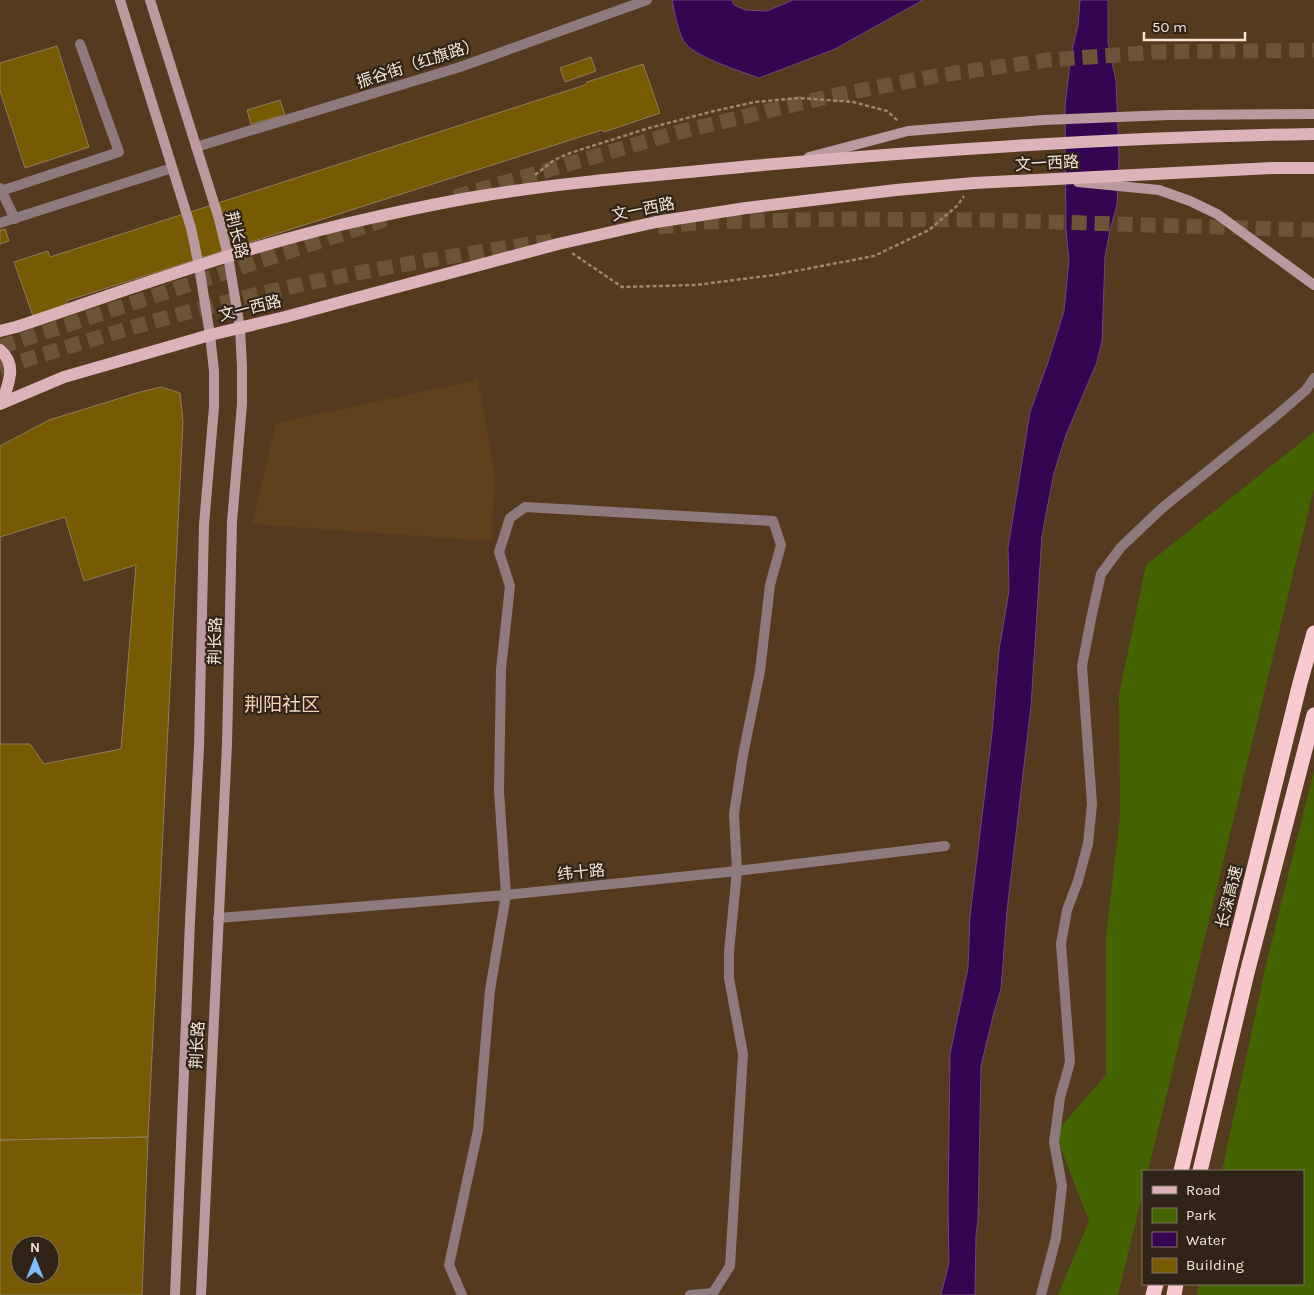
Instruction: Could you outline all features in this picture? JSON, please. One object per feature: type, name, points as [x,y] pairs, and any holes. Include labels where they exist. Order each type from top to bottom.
[{"type":"highway","name":"长深高速","points":[[1181,1170],[1228,970],[1314,633]]},
{"type":"highway","points":[[1200,1170],[1247,973],[1314,715]]},
{"type":"main road","name":"荆长路","points":[[120,0],[191,228],[199,266],[214,371],[214,407],[204,525],[199,747],[189,941],[175,1295]]},
{"type":"main road","name":"荆长路","points":[[150,0],[219,219],[228,256],[240,328],[242,367],[242,404],[232,522],[227,744],[201,1295]]},
{"type":"main road","points":[[783,164],[908,131],[1043,120],[1169,115],[1314,114]]},
{"type":"main road","name":"文一西路","points":[[0,331],[228,256],[369,218],[481,196],[578,183],[954,149],[1314,134]]},
{"type":"main road","name":"文一西路","points":[[1,404],[64,377],[210,335],[558,244],[656,222],[746,208],[896,190],[974,183],[1274,168],[1314,168]]},
{"type":"main road","points":[[1047,179],[1159,190],[1190,202],[1217,214],[1314,285]]},
{"type":"main road","points":[[0,350],[7,356],[10,365],[10,377],[1,404]]},
{"type":"street","name":"振谷街（红旗路）","points":[[196,147],[460,67],[647,0]]},
{"type":"street","points":[[15,219],[1,189],[119,152],[80,44]]},
{"type":"street","points":[[0,224],[172,168]]},
{"type":"street","points":[[1041,1295],[1056,1238],[1062,1186],[1054,1142],[1060,1098],[1070,1062],[1061,944],[1067,910],[1078,881],[1088,844],[1092,804],[1082,666],[1102,574],[1121,547],[1162,509],[1276,416],[1306,390],[1314,378]]},
{"type":"street","points":[[462,1295],[450,1265],[478,1130],[490,990],[506,895],[499,791],[501,669],[510,586],[499,552],[510,518],[525,507],[773,521],[781,545],[770,585],[760,671],[743,754],[734,814],[737,871],[729,952],[729,978],[743,1054],[730,1266],[713,1293],[690,1295]]},
{"type":"street","name":"纬十路","points":[[218,918],[506,895],[737,871],[945,846]]},
{"type":"path","points":[[534,176],[554,160],[570,153],[658,125],[754,102],[799,98],[852,102],[887,111],[908,131]]},
{"type":"path","points":[[558,244],[622,286],[696,285],[774,275],[874,256],[929,230],[958,205],[974,183]]},
{"type":"shaded area","points":[[478,380],[495,477],[491,541],[252,524],[276,423]]},
{"type":"green space","points":[[1314,432],[1314,488],[1148,1170],[1142,1170],[1142,1196],[1118,1295],[1058,1295],[1089,1221],[1055,1133],[1106,1075],[1106,936],[1120,817],[1119,695],[1146,565]]},
{"type":"green space","points":[[1314,770],[1314,1295],[1197,1295],[1199,1285],[1304,1285],[1304,1170],[1222,1170],[1265,969]]},
{"type":"water","points":[[672,0],[732,0],[734,5],[745,10],[767,11],[793,0],[923,0],[835,49],[759,78],[709,59],[686,44],[679,30]]},
{"type":"water","points":[[1080,0],[1108,0],[1108,43],[1116,81],[1119,156],[1117,205],[1105,257],[1102,341],[1097,362],[1066,435],[1054,473],[1042,535],[1031,706],[1007,911],[1001,989],[981,1066],[975,1295],[941,1295],[949,1263],[950,1054],[968,968],[970,916],[992,733],[999,650],[1009,591],[1008,548],[1030,412],[1064,311],[1069,260],[1066,230],[1065,106],[1071,54],[1078,26]]},
{"type":"building","points":[[57,46],[89,147],[25,168],[0,91],[0,63]]},
{"type":"building","points":[[591,57],[596,71],[565,82],[560,68]]},
{"type":"building","points":[[643,64],[660,113],[66,301],[67,305],[33,316],[14,262],[48,251],[50,257],[585,85],[587,82]]},
{"type":"building","points":[[280,100],[285,115],[251,124],[247,110]]},
{"type":"building","points":[[5,229],[9,241],[0,244],[0,230]]},
{"type":"building","points":[[161,387],[180,393],[183,421],[148,1137],[0,1140],[0,446],[49,420]]},
{"type":"building","points":[[65,517],[84,581],[136,565],[121,749],[44,764],[30,744],[0,744],[0,537]]},
{"type":"building","points":[[148,1137],[142,1295],[0,1295],[0,1140]]},
{"type":"tunnel","points":[[455,197],[675,133],[831,96],[941,75],[1048,60],[1158,52],[1314,50]]},
{"type":"tunnel","points":[[0,347],[390,218]]},
{"type":"tunnel","points":[[658,227],[706,222],[841,219],[987,220],[1314,230]]},
{"type":"tunnel","points":[[0,368],[184,313],[297,285],[384,268],[558,240]]},
{"type":"district","name":"荆阳社区","points":[[282,705]]}]
